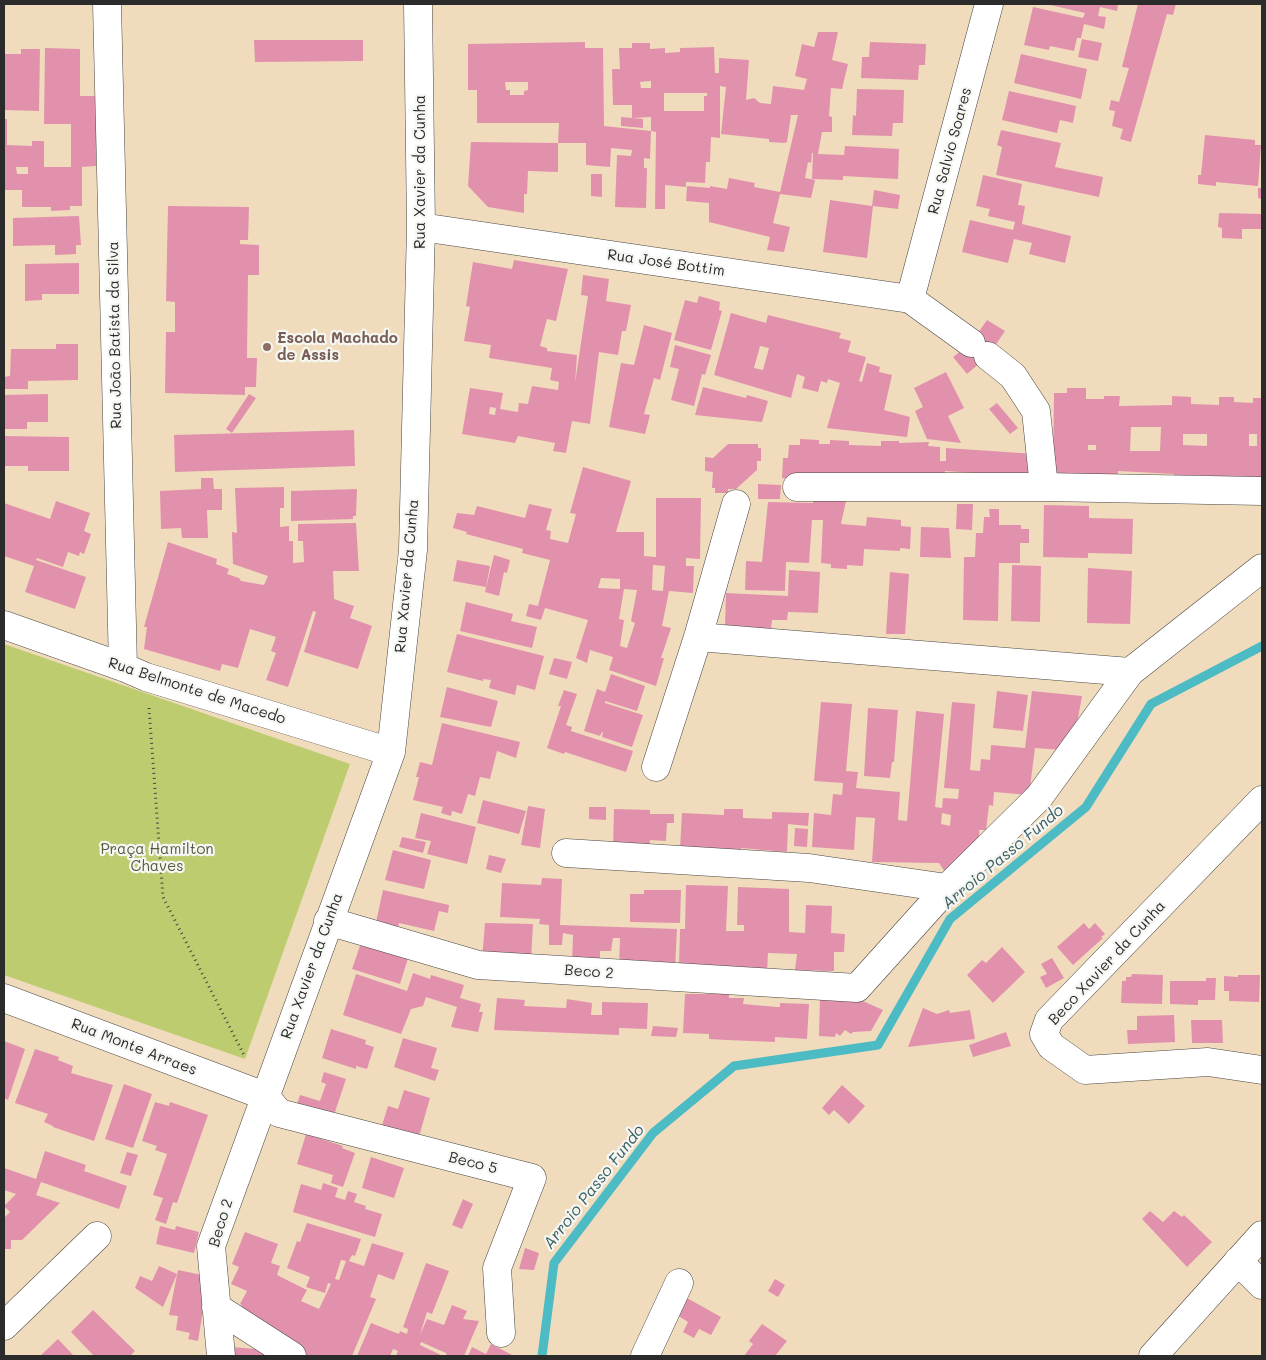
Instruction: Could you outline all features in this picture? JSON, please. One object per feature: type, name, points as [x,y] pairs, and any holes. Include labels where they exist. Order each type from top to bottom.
[{"type":"street","name":"Rua João Batista da Silva","points":[[107,4],[135,672]]},
{"type":"street","name":"Rua Xavier da Cunha","points":[[264,1096],[390,752],[413,550],[421,227],[418,4]]},
{"type":"street","name":"Rua Salvio Soares","points":[[910,299],[989,4]]},
{"type":"street","name":"Rua José Bottim","points":[[421,227],[910,299]]},
{"type":"street","points":[[910,299],[1013,376],[1036,411],[1044,487]]},
{"type":"street","points":[[797,487],[1044,487],[1262,491]]},
{"type":"street","points":[[656,767],[698,637],[736,504]]},
{"type":"street","points":[[566,853],[809,868],[947,888],[1039,796],[1130,672],[1262,568]]},
{"type":"street","name":"Rua Belmonte de Macedo","points":[[4,626],[135,672],[390,752]]},
{"type":"street","points":[[698,637],[1130,672]]},
{"type":"street","name":"Beco Xavier da Cunha","points":[[1262,800],[1049,1020],[1044,1034],[1050,1046],[1085,1070],[1208,1062],[1262,1070]]},
{"type":"street","name":"Beco 2","points":[[328,921],[478,965],[857,988],[947,888]]},
{"type":"street","name":"Rua Monte Arraes","points":[[4,998],[264,1096]]},
{"type":"street","name":"Beco 2","points":[[221,1356],[211,1246],[264,1096]]},
{"type":"street","name":"Beco 5","points":[[264,1096],[279,1113],[532,1178],[497,1268],[501,1333]]},
{"type":"street","points":[[1153,1356],[1262,1235]]},
{"type":"street","points":[[4,1326],[97,1236]]},
{"type":"street","points":[[1238,1261],[1262,1285]]},
{"type":"street","points":[[645,1356],[679,1283]]},
{"type":"street","points":[[216,1307],[292,1356]]},
{"type":"path","points":[[135,672],[163,897],[264,1096]]},
{"type":"green space","name":"Praça Hamilton Chaves","points":[[4,644],[350,764],[245,1059],[4,975]]},
{"type":"building","points":[[1046,4],[1118,4],[1117,11],[1100,7],[1098,16],[1106,17],[1104,29],[1084,24],[1081,38],[1077,38],[1074,51],[1050,46],[1049,50],[1024,45],[1033,7],[1083,18],[1085,13]]},
{"type":"building","points":[[1138,4],[1176,4],[1173,15],[1167,14],[1131,142],[1120,139],[1123,129],[1112,126],[1115,111],[1109,110],[1111,100],[1119,102],[1129,68],[1122,67]]},
{"type":"building","points":[[818,32],[838,32],[832,60],[848,64],[842,89],[831,88],[829,116],[832,117],[832,132],[822,132],[818,154],[844,155],[845,146],[899,149],[898,179],[843,176],[843,180],[812,179],[812,153],[811,163],[808,162],[805,178],[815,180],[811,198],[780,194],[773,223],[790,227],[784,252],[767,250],[770,237],[709,222],[709,203],[686,201],[687,186],[710,188],[710,186],[727,189],[729,178],[755,183],[754,187],[780,192],[798,115],[791,115],[787,142],[784,143],[769,142],[769,139],[721,134],[726,87],[720,86],[720,138],[711,137],[710,162],[706,162],[705,183],[686,182],[686,187],[665,185],[665,209],[655,209],[656,132],[651,131],[651,117],[632,118],[632,105],[613,105],[612,69],[620,69],[619,48],[632,48],[632,43],[650,43],[650,49],[665,48],[665,53],[680,52],[680,48],[714,47],[715,73],[719,73],[719,58],[749,60],[746,100],[754,98],[760,103],[771,104],[773,86],[804,90],[807,79],[795,76],[802,44],[814,47]],"holes":[[[651,81],[651,88],[641,88],[640,82]],[[664,93],[707,93],[707,96],[704,96],[704,111],[664,111]]]},
{"type":"building","points":[[1082,39],[1102,43],[1098,61],[1078,57]]},
{"type":"building","points":[[254,40],[363,40],[363,61],[255,62]]},
{"type":"building","points":[[585,42],[585,48],[603,48],[604,126],[651,131],[650,159],[644,158],[644,168],[647,168],[646,208],[615,207],[617,155],[631,156],[632,150],[611,148],[610,167],[586,165],[586,143],[558,143],[559,123],[477,123],[477,90],[468,90],[468,44]],"holes":[[[505,82],[528,82],[528,90],[524,91],[524,95],[510,95],[510,90],[506,90]]]},
{"type":"building","points":[[870,42],[926,44],[925,65],[919,65],[918,80],[861,78],[862,57],[869,57]]},
{"type":"building","points":[[45,48],[80,49],[80,96],[97,96],[96,166],[82,167],[82,206],[70,206],[70,210],[51,211],[51,207],[22,207],[22,190],[4,190],[4,119],[7,119],[7,145],[32,146],[32,141],[44,141],[44,167],[71,167],[71,124],[44,124]],"holes":[[[16,167],[28,167],[28,174],[17,174]]]},
{"type":"building","points":[[21,49],[40,49],[39,111],[4,110],[5,54],[21,54]]},
{"type":"building","points":[[1021,54],[1087,69],[1081,99],[1014,83]]},
{"type":"building","points":[[857,89],[904,90],[903,123],[893,123],[892,136],[852,135],[853,115],[856,116]]},
{"type":"building","points":[[1009,91],[1076,106],[1073,123],[1060,120],[1057,133],[1002,120]]},
{"type":"building","points":[[621,117],[643,119],[643,128],[621,126]]},
{"type":"building","points":[[1001,130],[1061,143],[1055,167],[1103,177],[1099,197],[996,175],[1002,147],[997,145]]},
{"type":"building","points":[[1205,135],[1255,140],[1255,145],[1261,145],[1258,186],[1216,182],[1216,186],[1198,184],[1198,175],[1201,175]]},
{"type":"building","points":[[471,142],[558,143],[558,172],[528,171],[527,194],[524,194],[524,213],[488,207],[468,186]]},
{"type":"building","points":[[591,174],[602,174],[602,197],[591,196]]},
{"type":"building","points":[[983,175],[1022,184],[1018,205],[1025,206],[1022,224],[1071,236],[1065,263],[1029,254],[1032,243],[1014,239],[1008,263],[962,252],[970,220],[1013,230],[1015,222],[988,216],[990,209],[976,206]]},
{"type":"building","points":[[1258,188],[1262,188],[1262,199],[1258,198]]},
{"type":"building","points":[[874,190],[900,195],[898,209],[873,206],[867,258],[823,252],[830,200],[872,206]]},
{"type":"building","points":[[168,206],[249,207],[248,240],[240,240],[240,244],[259,245],[259,275],[248,275],[247,358],[257,358],[256,387],[245,387],[245,395],[165,393],[166,332],[175,332],[175,302],[166,301]]},
{"type":"building","points":[[1219,213],[1262,214],[1262,229],[1242,229],[1242,239],[1222,238],[1222,228],[1218,227]]},
{"type":"building","points":[[79,216],[81,245],[76,245],[76,254],[55,255],[55,245],[13,246],[13,218]]},
{"type":"building","points":[[514,260],[568,269],[556,321],[547,319],[540,346],[547,348],[547,351],[577,355],[575,383],[588,296],[581,295],[583,275],[609,279],[606,301],[631,305],[626,331],[622,331],[618,355],[599,352],[590,424],[572,421],[566,453],[553,451],[555,443],[518,436],[515,443],[462,434],[470,388],[503,393],[500,409],[518,412],[519,403],[528,404],[532,386],[558,390],[559,382],[550,380],[552,368],[489,358],[491,345],[464,341],[470,307],[466,306],[473,262],[512,269]],"holes":[[[490,407],[496,408],[495,415],[489,414]]]},
{"type":"building","points":[[79,263],[79,294],[42,294],[42,300],[25,301],[25,264]]},
{"type":"building","points":[[699,296],[720,302],[719,310],[722,311],[711,350],[674,340],[685,300],[697,303]]},
{"type":"building","points":[[731,313],[766,323],[768,315],[841,333],[839,338],[851,341],[848,352],[866,357],[859,381],[862,382],[867,363],[880,367],[879,372],[892,375],[884,410],[910,417],[907,437],[827,428],[840,383],[828,379],[827,383],[821,381],[818,392],[802,388],[805,377],[797,374],[791,398],[714,375]],"holes":[[[760,346],[769,348],[763,370],[754,368]]]},
{"type":"building","points":[[987,320],[1005,331],[988,356],[967,374],[953,357],[971,343]]},
{"type":"building","points":[[644,325],[672,333],[660,380],[654,378],[644,414],[650,415],[645,434],[609,427],[621,363],[634,365]]},
{"type":"building","points":[[56,344],[78,344],[78,380],[28,381],[28,389],[4,389],[4,377],[10,376],[11,349],[56,349]]},
{"type":"building","points":[[675,345],[711,355],[705,375],[702,374],[694,406],[671,400],[679,369],[670,367]]},
{"type":"building","points":[[946,372],[964,408],[948,416],[961,443],[927,439],[915,411],[923,407],[914,388]]},
{"type":"building","points":[[703,387],[746,398],[747,395],[768,401],[762,422],[695,415]]},
{"type":"building","points":[[1067,388],[1086,388],[1086,399],[1104,399],[1104,396],[1120,396],[1119,406],[1172,405],[1172,396],[1191,397],[1191,404],[1219,405],[1219,397],[1234,397],[1234,402],[1253,403],[1253,398],[1262,398],[1262,483],[1218,483],[1218,476],[1188,475],[1188,483],[1174,483],[1174,474],[1118,471],[1118,481],[1053,479],[1054,393],[1067,393]],"holes":[[[1131,427],[1161,427],[1160,451],[1130,451]],[[1183,434],[1207,434],[1207,446],[1183,445]],[[1249,434],[1257,434],[1257,446],[1249,446]],[[1088,445],[1096,445],[1096,450],[1088,450]]]},
{"type":"building","points":[[48,394],[48,422],[27,422],[27,429],[4,429],[4,395]]},
{"type":"building","points":[[249,394],[256,398],[232,433],[226,429]]},
{"type":"building","points":[[997,403],[1018,428],[1010,434],[989,409]]},
{"type":"building","points":[[354,430],[355,466],[175,472],[174,435]]},
{"type":"building","points":[[4,436],[69,437],[69,471],[28,471],[28,466],[4,466]]},
{"type":"building","points":[[800,439],[819,440],[819,444],[830,444],[830,440],[849,441],[849,445],[881,446],[881,441],[899,441],[899,443],[929,442],[928,446],[940,447],[940,461],[946,461],[946,448],[1035,454],[1034,477],[945,471],[945,481],[782,478],[783,458],[788,458],[789,445],[800,445]]},
{"type":"building","points":[[728,444],[758,444],[758,448],[761,448],[761,461],[757,461],[757,470],[736,489],[728,489],[728,493],[715,493],[715,488],[712,488],[713,472],[705,471],[705,457],[713,458]]},
{"type":"building","points":[[583,467],[631,481],[616,532],[644,532],[644,556],[656,557],[656,498],[701,498],[700,559],[686,558],[686,566],[694,566],[693,593],[669,591],[662,626],[671,628],[661,658],[664,658],[656,686],[609,670],[613,657],[590,650],[587,663],[576,658],[588,620],[545,608],[541,620],[526,616],[529,604],[538,606],[550,560],[522,553],[523,549],[466,534],[467,532],[453,528],[457,513],[474,515],[477,506],[525,518],[529,504],[552,509],[546,530],[551,531],[550,539],[568,543],[576,514],[570,513]],"holes":[[[653,565],[665,566],[663,591],[652,590]],[[601,578],[620,579],[620,589],[598,588]],[[624,589],[637,590],[631,621],[635,623],[627,648],[620,646],[624,620],[619,619]]]},
{"type":"building","points":[[201,478],[213,478],[214,489],[222,489],[222,510],[207,510],[208,538],[182,538],[181,528],[161,529],[160,491],[201,489]]},
{"type":"building","points":[[758,484],[781,485],[780,499],[758,499]]},
{"type":"building","points":[[284,487],[284,508],[280,508],[280,527],[289,526],[289,541],[293,541],[293,563],[304,562],[303,541],[298,541],[298,524],[356,523],[359,571],[333,571],[334,599],[354,606],[350,618],[372,626],[358,669],[304,652],[316,612],[313,611],[288,687],[266,680],[276,653],[271,651],[276,637],[250,629],[238,668],[222,664],[220,671],[144,649],[147,627],[144,627],[168,542],[217,559],[216,564],[229,569],[227,574],[239,578],[241,581],[264,585],[268,576],[233,564],[232,532],[237,533],[235,488]]},
{"type":"building","points":[[357,489],[356,516],[353,516],[353,519],[291,521],[291,491]]},
{"type":"building","points":[[813,500],[846,501],[841,524],[866,526],[867,517],[901,520],[901,526],[911,527],[910,549],[900,548],[900,551],[864,549],[863,566],[847,565],[847,569],[831,568],[831,564],[821,563],[823,520],[812,520],[809,563],[786,562],[785,591],[745,590],[746,561],[762,562],[768,502],[813,503]]},
{"type":"building","points":[[56,501],[90,513],[84,531],[91,534],[84,554],[80,552],[79,556],[68,552],[63,567],[37,558],[36,560],[86,577],[75,609],[25,592],[34,566],[4,556],[4,503],[50,519]]},
{"type":"building","points":[[957,504],[973,504],[972,530],[956,529]]},
{"type":"building","points":[[1044,505],[1089,506],[1089,518],[1133,519],[1132,554],[1088,553],[1088,558],[1043,557]]},
{"type":"building","points":[[989,509],[999,509],[999,525],[1021,525],[1021,529],[1029,529],[1029,543],[1020,543],[1020,563],[999,563],[998,621],[963,620],[964,557],[975,557],[976,533],[983,533],[984,517],[990,517]]},
{"type":"building","points":[[921,527],[949,528],[951,558],[920,557]]},
{"type":"building","points":[[494,555],[510,560],[507,573],[504,572],[499,596],[485,592]]},
{"type":"building","points":[[457,560],[490,566],[486,587],[453,581]]},
{"type":"building","points":[[1012,565],[1041,566],[1040,622],[1011,621]]},
{"type":"building","points":[[1088,568],[1132,571],[1130,624],[1087,623]]},
{"type":"building","points":[[789,570],[820,572],[818,613],[788,612],[787,620],[772,620],[771,629],[725,626],[726,593],[788,596]]},
{"type":"building","points":[[890,572],[909,574],[905,634],[886,634]]},
{"type":"building","points":[[466,602],[513,614],[511,621],[537,627],[532,648],[460,631]]},
{"type":"building","points":[[457,634],[544,656],[535,690],[517,685],[515,695],[489,688],[491,680],[483,679],[483,681],[447,672]]},
{"type":"building","points":[[554,658],[572,662],[567,679],[549,674]]},
{"type":"building","points":[[611,674],[645,686],[637,711],[605,701],[605,703],[643,715],[632,747],[602,737],[603,732],[600,736],[584,731],[597,689],[605,692]]},
{"type":"building","points":[[447,687],[498,701],[491,727],[440,717]]},
{"type":"building","points":[[564,690],[577,694],[566,725],[572,727],[571,731],[633,751],[626,772],[547,748],[561,706],[558,706]]},
{"type":"building","points":[[997,691],[1028,695],[1023,731],[993,728]]},
{"type":"building","points":[[1032,691],[1082,696],[1076,729],[1062,750],[1035,748],[1029,795],[994,792],[993,806],[989,805],[986,830],[979,830],[980,845],[947,875],[939,863],[872,862],[875,818],[856,817],[854,850],[812,847],[814,813],[831,815],[833,794],[842,795],[843,783],[814,781],[821,702],[852,704],[846,771],[858,772],[856,788],[900,792],[898,820],[907,821],[916,711],[944,714],[935,807],[942,808],[943,798],[958,799],[959,789],[944,788],[952,702],[975,704],[970,770],[980,771],[981,759],[990,760],[991,745],[1025,748]],"holes":[[[942,813],[951,815],[950,826],[941,824]]]},
{"type":"building","points":[[868,708],[898,710],[894,762],[892,762],[890,778],[864,776]]},
{"type":"building","points":[[442,723],[520,742],[516,758],[497,751],[490,779],[480,777],[475,796],[468,794],[462,814],[452,811],[451,816],[441,813],[443,807],[413,800],[419,777],[416,777],[420,762],[432,765]]},
{"type":"building","points":[[483,800],[526,811],[519,834],[477,823]]},
{"type":"building","points":[[528,806],[545,809],[540,848],[521,845]]},
{"type":"building","points":[[589,807],[606,807],[606,820],[589,819]]},
{"type":"building","points":[[614,809],[650,810],[650,814],[674,814],[674,823],[667,823],[666,841],[650,840],[649,851],[613,851]]},
{"type":"building","points":[[724,809],[743,809],[743,818],[772,819],[772,812],[809,813],[808,826],[788,824],[787,852],[741,848],[741,851],[680,849],[682,813],[724,815]]},
{"type":"building","points":[[421,813],[476,827],[467,864],[427,854],[431,841],[415,838]]},
{"type":"building","points":[[795,828],[808,829],[807,847],[794,846]]},
{"type":"building","points":[[402,837],[426,842],[423,853],[399,847]]},
{"type":"building","points":[[393,850],[431,860],[424,889],[385,880]]},
{"type":"building","points":[[489,855],[506,859],[501,873],[486,869]]},
{"type":"building","points":[[542,878],[562,879],[560,925],[677,929],[675,969],[619,967],[620,938],[613,938],[611,951],[600,951],[600,963],[572,963],[573,935],[563,933],[562,945],[549,945],[549,925],[539,924],[540,919],[500,917],[502,883],[541,885]]},
{"type":"building","points":[[686,885],[728,886],[726,931],[744,931],[744,925],[737,925],[738,887],[789,889],[789,932],[805,933],[806,905],[832,906],[831,933],[845,934],[844,952],[834,952],[834,971],[795,970],[797,954],[768,953],[767,973],[679,966],[680,929],[685,929]]},
{"type":"building","points":[[383,890],[449,905],[448,913],[439,911],[434,931],[399,923],[397,932],[375,927]]},
{"type":"building","points":[[644,890],[681,890],[680,923],[630,922],[630,894],[644,894]]},
{"type":"building","points":[[485,923],[533,924],[531,960],[482,959]]},
{"type":"building","points":[[1084,923],[1089,929],[1095,923],[1105,934],[1073,965],[1057,947]]},
{"type":"building","points":[[361,943],[408,958],[400,984],[352,969]]},
{"type":"building","points":[[1002,947],[1025,972],[993,1003],[967,975],[982,960],[986,963]]},
{"type":"building","points":[[1052,958],[1064,978],[1046,988],[1040,977],[1047,974],[1041,964]]},
{"type":"building","points":[[413,973],[430,979],[431,975],[464,985],[460,998],[481,1004],[479,1012],[483,1012],[478,1032],[451,1027],[457,1007],[426,997],[423,1006],[411,1009],[401,1034],[343,1015],[356,974],[407,991]]},
{"type":"building","points":[[1132,974],[1163,975],[1162,1004],[1121,1003],[1122,981],[1126,981],[1126,977],[1131,977]]},
{"type":"building","points":[[1238,975],[1260,975],[1259,1002],[1229,1001],[1229,991],[1224,991],[1224,976],[1238,977]]},
{"type":"building","points":[[1206,978],[1216,978],[1215,1000],[1198,1000],[1198,1005],[1170,1004],[1170,981],[1206,981]]},
{"type":"building","points":[[685,994],[729,994],[729,998],[744,998],[743,1004],[777,1007],[780,1007],[780,1003],[809,1004],[807,1039],[775,1037],[775,1042],[727,1040],[709,1039],[709,1034],[683,1033]]},
{"type":"building","points":[[820,997],[856,998],[883,1010],[871,1031],[853,1032],[851,1034],[845,1030],[840,1036],[836,1033],[835,1037],[819,1036]]},
{"type":"building","points":[[497,998],[525,1000],[524,1006],[566,1008],[567,999],[592,1003],[591,1015],[602,1015],[602,1002],[648,1003],[647,1029],[619,1028],[619,1035],[494,1030]]},
{"type":"building","points":[[923,1008],[937,1014],[949,1010],[950,1013],[970,1010],[975,1039],[908,1047]]},
{"type":"building","points":[[1174,1015],[1175,1042],[1128,1044],[1127,1030],[1137,1030],[1137,1016]]},
{"type":"building","points":[[1191,1020],[1222,1020],[1223,1043],[1192,1043]]},
{"type":"building","points":[[653,1026],[678,1028],[676,1037],[651,1036]]},
{"type":"building","points":[[331,1029],[366,1040],[365,1044],[374,1047],[367,1069],[356,1066],[356,1069],[322,1058]]},
{"type":"building","points":[[1006,1032],[1011,1046],[973,1057],[969,1045]]},
{"type":"building","points":[[403,1038],[437,1048],[431,1068],[439,1070],[435,1081],[394,1067]]},
{"type":"building","points":[[4,1041],[25,1049],[8,1100],[4,1098]]},
{"type":"building","points":[[35,1049],[59,1057],[58,1060],[73,1066],[71,1073],[113,1085],[94,1141],[53,1127],[44,1122],[48,1114],[15,1103]]},
{"type":"building","points":[[324,1072],[346,1079],[332,1121],[295,1110],[300,1095],[320,1101],[326,1084],[321,1082]]},
{"type":"building","points":[[124,1084],[152,1094],[133,1148],[105,1139]]},
{"type":"building","points":[[842,1085],[865,1106],[849,1124],[834,1110],[829,1115],[822,1108]]},
{"type":"building","points":[[404,1090],[430,1098],[416,1147],[379,1135],[388,1106],[398,1109]]},
{"type":"building","points":[[155,1102],[169,1106],[170,1102],[208,1115],[177,1203],[173,1202],[166,1224],[155,1220],[163,1198],[153,1195],[167,1154],[155,1150],[157,1146],[142,1141]]},
{"type":"building","points":[[306,1134],[343,1146],[342,1148],[355,1153],[343,1187],[331,1183],[333,1175],[297,1164]]},
{"type":"building","points":[[45,1151],[86,1165],[84,1171],[127,1186],[119,1209],[41,1182],[36,1195],[60,1203],[22,1240],[11,1240],[11,1249],[4,1249],[4,1218],[10,1212],[4,1206],[16,1194],[4,1190],[4,1168],[36,1179]]},
{"type":"building","points":[[127,1152],[138,1155],[131,1176],[120,1173]]},
{"type":"building","points":[[371,1157],[404,1168],[394,1198],[362,1188]]},
{"type":"building","points":[[323,1183],[338,1188],[335,1197],[345,1200],[348,1191],[357,1194],[354,1202],[366,1206],[365,1209],[382,1214],[375,1237],[293,1212],[301,1184],[321,1190]]},
{"type":"building","points":[[463,1199],[473,1204],[462,1229],[452,1225]]},
{"type":"building","points":[[1150,1211],[1163,1222],[1174,1211],[1182,1217],[1184,1215],[1212,1242],[1187,1267],[1142,1219]]},
{"type":"building","points":[[307,1223],[361,1239],[355,1256],[352,1255],[349,1261],[364,1266],[372,1243],[404,1253],[394,1280],[378,1274],[370,1297],[376,1299],[352,1356],[296,1356],[240,1311],[242,1305],[240,1304],[247,1291],[231,1284],[239,1267],[232,1264],[245,1232],[278,1244],[271,1263],[280,1266],[277,1275],[307,1290],[301,1301],[319,1309],[331,1284],[328,1283],[325,1293],[306,1287],[310,1277],[287,1268],[297,1241],[300,1242]],"holes":[[[341,1260],[346,1261],[339,1280],[335,1279]]]},
{"type":"building","points":[[160,1226],[175,1230],[176,1226],[199,1232],[194,1253],[156,1244]]},
{"type":"building","points":[[525,1248],[539,1253],[534,1270],[519,1269]]},
{"type":"building","points":[[426,1263],[449,1271],[432,1314],[427,1312],[420,1335],[427,1319],[444,1325],[452,1305],[467,1311],[463,1319],[479,1321],[464,1356],[447,1356],[446,1353],[421,1342],[420,1345],[443,1356],[396,1356],[398,1351],[393,1349],[390,1356],[357,1356],[371,1323],[399,1334],[400,1331],[407,1334],[408,1329],[403,1327]]},
{"type":"building","points":[[159,1266],[177,1274],[163,1307],[135,1288],[140,1276],[152,1281]]},
{"type":"building","points":[[178,1270],[202,1275],[207,1286],[198,1341],[188,1339],[190,1333],[176,1330],[178,1316],[169,1315]]},
{"type":"building","points":[[775,1279],[785,1285],[778,1297],[768,1291]]},
{"type":"building","points":[[687,1298],[721,1317],[711,1335],[699,1329],[694,1338],[683,1332],[688,1322],[677,1315]]},
{"type":"building","points":[[93,1310],[135,1351],[130,1356],[94,1356],[71,1332]]},
{"type":"building","points":[[762,1324],[787,1341],[775,1356],[744,1356],[753,1344],[749,1341]]},
{"type":"building","points":[[58,1339],[74,1356],[40,1356]]},
{"type":"building","points":[[491,1344],[514,1356],[468,1356],[472,1347],[486,1354]]},
{"type":"building","points":[[232,1347],[255,1349],[268,1356],[231,1356]]},
{"type":"waterway","name":"Arroio Passo Fundo","points":[[542,1356],[554,1263],[653,1133],[734,1066],[878,1045],[950,919],[1086,807],[1151,704],[1262,646]]},
{"type":"place","name":"Escola Machado de Assis","points":[[267,347]]}]
